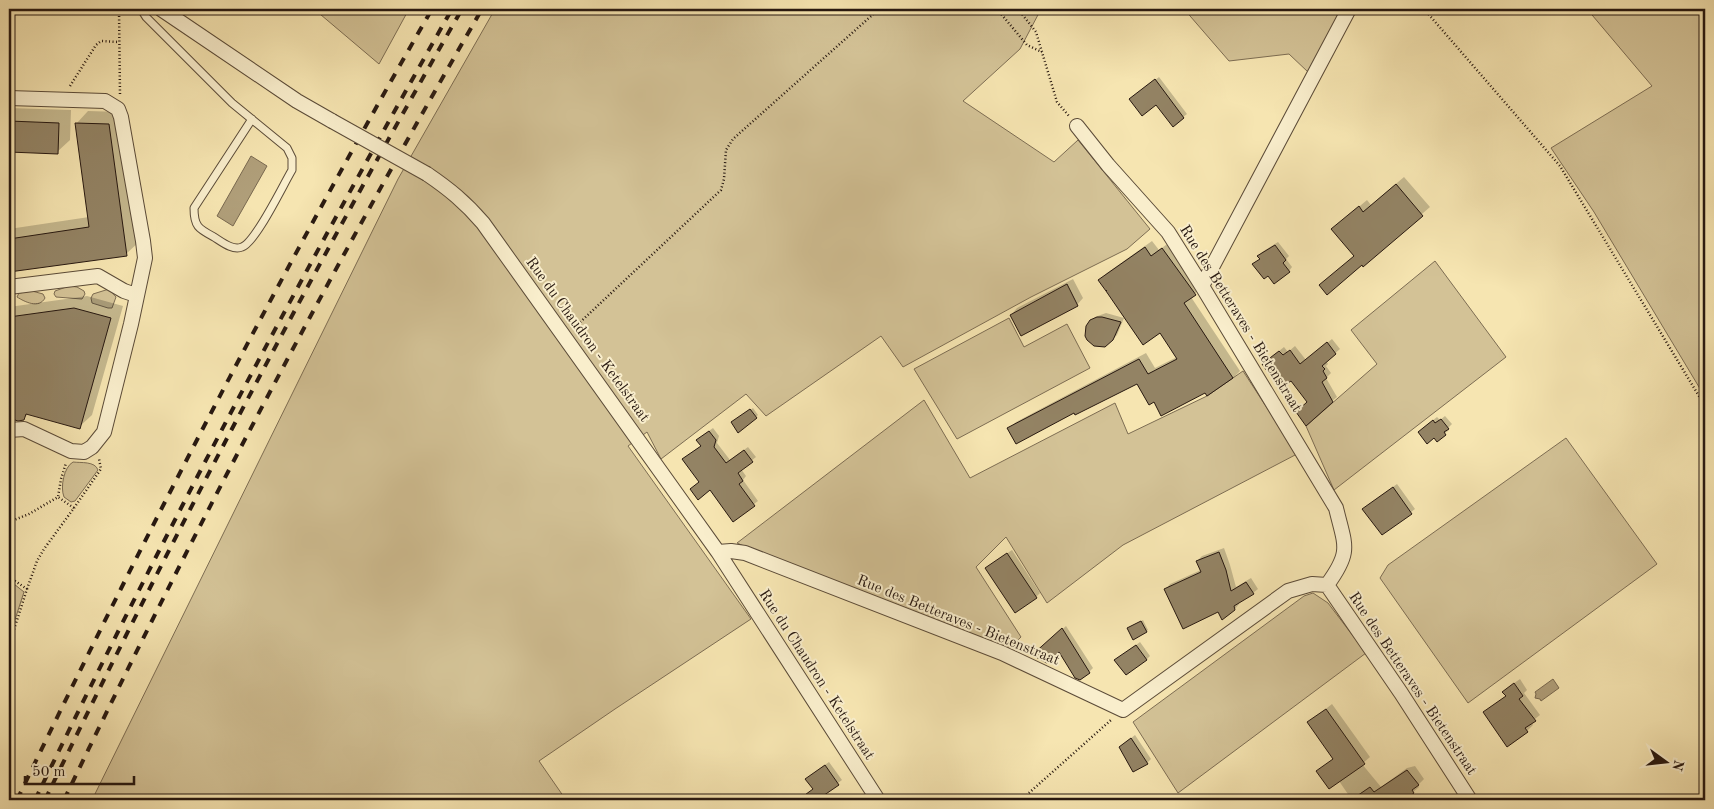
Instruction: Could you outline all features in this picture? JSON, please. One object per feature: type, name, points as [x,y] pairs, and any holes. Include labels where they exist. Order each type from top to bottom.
[{"type":"street","name":"Rue du Chaudron - Ketelstraat","points":[[161,9],[298,101],[427,174],[451,190],[468,205],[483,223],[718,552],[878,800]]},
{"type":"street","points":[[1202,286],[1349,9]]},
{"type":"street","points":[[9,98],[105,100],[118,109],[143,241],[144,258],[131,324],[104,432],[92,447],[84,452],[71,451],[24,429],[9,430]]},
{"type":"street","name":"Rue des Betteraves - Bietenstraat","points":[[1077,126],[1168,232],[1336,508],[1346,548],[1339,568],[1327,585]]},
{"type":"street","points":[[9,287],[98,276],[124,291],[136,295]]},
{"type":"street","name":"Rue des Betteraves - Bietenstraat","points":[[718,552],[745,553],[1002,653],[1123,710],[1288,591],[1312,584],[1327,585]]},
{"type":"street","name":"Rue des Betteraves - Bietenstraat","points":[[1327,585],[1401,693],[1470,800]]},
{"type":"lane","points":[[141,9],[146,17],[232,103],[252,119],[287,148],[292,158],[292,170],[253,239],[243,247],[234,248],[200,230],[194,221],[194,208],[252,119]]},
{"type":"path","points":[[118,9],[121,89],[118,109]]},
{"type":"path","points":[[565,337],[721,190],[724,179],[726,150],[733,139],[879,9]]},
{"type":"path","points":[[997,9],[1027,45],[1042,53]]},
{"type":"path","points":[[1018,9],[1036,32],[1057,102],[1077,126]]},
{"type":"path","points":[[1424,9],[1560,166],[1705,406]]},
{"type":"path","points":[[62,99],[96,45],[101,41],[119,42]]},
{"type":"path","points":[[9,645],[40,555],[101,469],[100,461],[92,447]]},
{"type":"path","points":[[58,497],[61,479],[71,451]]},
{"type":"path","points":[[58,497],[74,508]]},
{"type":"path","points":[[9,522],[29,514],[58,497]]},
{"type":"path","points":[[9,577],[27,589]]},
{"type":"path","points":[[1020,800],[1123,710]]},
{"type":"shaded area","points":[[314,9],[409,9],[379,64]]},
{"type":"shaded area","points":[[495,9],[1039,9],[1040,11],[1020,49],[963,101],[1054,162],[1078,140],[1150,229],[1127,249],[1031,297],[903,367],[881,336],[766,416],[746,394],[661,459],[647,432],[628,446],[751,619],[539,761],[566,800],[92,800],[398,179]]},
{"type":"shaded area","points":[[1184,9],[1343,9],[1308,72],[1289,54],[1229,61]]},
{"type":"shaded area","points":[[1587,9],[1705,9],[1705,397],[1594,212],[1551,148],[1652,86]]},
{"type":"shaded area","points":[[251,156],[267,166],[233,226],[217,216]]},
{"type":"shaded area","points":[[1435,261],[1506,357],[1334,490],[1306,426],[1377,364],[1351,330]]},
{"type":"shaded area","points":[[69,286],[77,287],[84,291],[85,294],[82,299],[56,297],[55,291]]},
{"type":"shaded area","points":[[109,289],[116,297],[112,308],[92,303],[91,298],[93,294]]},
{"type":"shaded area","points":[[32,291],[43,294],[45,298],[36,304],[17,297],[19,293]]},
{"type":"shaded area","points":[[1009,318],[1024,347],[1067,324],[1090,368],[957,439],[914,369]]},
{"type":"shaded area","points":[[1243,371],[1297,454],[1123,545],[1047,603],[1006,537],[976,567],[1021,637],[1008,650],[797,569],[737,543],[924,400],[970,478],[1115,403],[1128,434],[1207,396]]},
{"type":"shaded area","points":[[1566,438],[1657,564],[1468,703],[1380,578],[1388,565]]},
{"type":"shaded area","points":[[73,462],[91,464],[98,470],[75,501],[71,502],[64,497],[62,488],[67,468]]},
{"type":"shaded area","points":[[9,580],[24,592],[9,638]]},
{"type":"shaded area","points":[[1313,593],[1328,603],[1366,653],[1178,793],[1133,722],[1304,596]]},
{"type":"shaded area","points":[[1553,679],[1559,688],[1541,701],[1535,698],[1535,692]]},
{"type":"building","points":[[1155,79],[1184,118],[1173,127],[1156,105],[1142,116],[1129,99]]},
{"type":"building","points":[[9,121],[59,123],[58,154],[9,152]]},
{"type":"building","points":[[75,123],[109,124],[127,256],[9,272],[9,239],[89,227]]},
{"type":"building","points":[[1396,184],[1423,216],[1327,295],[1319,285],[1354,256],[1331,229],[1359,206],[1363,212]]},
{"type":"building","points":[[1275,245],[1286,260],[1283,263],[1290,272],[1274,284],[1268,276],[1264,279],[1252,264],[1260,259],[1257,256]]},
{"type":"building","points":[[1145,247],[1151,256],[1162,248],[1196,295],[1184,303],[1233,378],[1207,396],[1205,393],[1161,416],[1154,402],[1149,405],[1137,384],[1075,415],[1074,413],[1016,444],[1007,428],[1139,359],[1148,374],[1177,359],[1160,333],[1143,345],[1098,280]]},
{"type":"building","points":[[1067,284],[1078,306],[1021,336],[1010,315]]},
{"type":"building","points":[[74,308],[111,318],[80,429],[26,414],[24,420],[18,421],[9,418],[9,317]]},
{"type":"building","points":[[1097,317],[1121,322],[1113,340],[1105,347],[1094,346],[1085,336],[1086,326],[1090,320]]},
{"type":"building","points":[[1327,342],[1336,354],[1322,366],[1325,369],[1323,371],[1327,378],[1322,382],[1333,402],[1306,426],[1296,412],[1307,402],[1291,381],[1280,389],[1262,364],[1279,351],[1283,355],[1290,350],[1300,364]]},
{"type":"building","points":[[750,409],[757,418],[738,433],[731,422]]},
{"type":"building","points":[[1441,419],[1449,429],[1444,432],[1446,435],[1437,442],[1434,438],[1427,444],[1418,432],[1433,420],[1435,423]]},
{"type":"building","points":[[709,431],[716,440],[714,447],[726,463],[744,450],[753,462],[738,473],[743,481],[739,484],[755,506],[733,522],[710,490],[698,500],[690,489],[699,482],[682,459],[701,446],[696,440]]},
{"type":"building","points":[[1393,487],[1412,514],[1382,535],[1362,509]]},
{"type":"building","points":[[1219,552],[1231,591],[1246,582],[1254,594],[1234,606],[1235,610],[1222,620],[1218,612],[1183,629],[1164,589],[1201,572],[1196,561]]},
{"type":"building","points":[[1007,553],[1037,598],[1015,613],[985,568]]},
{"type":"building","points":[[1141,621],[1147,632],[1133,640],[1127,628]]},
{"type":"building","points":[[1062,628],[1090,673],[1080,680],[1075,678],[1059,652],[1047,663],[1032,655]]},
{"type":"building","points":[[1136,645],[1147,660],[1126,675],[1114,660]]},
{"type":"building","points":[[1514,683],[1523,696],[1519,699],[1536,721],[1525,728],[1528,732],[1507,747],[1483,712],[1506,696],[1502,692]]},
{"type":"building","points":[[1326,709],[1365,764],[1329,789],[1316,771],[1333,759],[1307,722]]},
{"type":"building","points":[[1131,738],[1148,764],[1133,772],[1119,747]]},
{"type":"building","points":[[825,765],[839,785],[817,800],[798,800],[813,789],[805,779]]},
{"type":"building","points":[[1407,770],[1419,785],[1412,790],[1414,793],[1405,800],[1351,800],[1370,787],[1374,792]]},
{"type":"railway","points":[[17,800],[115,600],[217,401],[323,204],[432,9]]},
{"type":"railway","points":[[35,800],[134,599],[237,401],[343,204],[452,9]]},
{"type":"railway","points":[[45,800],[144,599],[299,302],[462,9]]},
{"type":"railway","points":[[64,800],[163,599],[266,400],[372,204],[482,9]]}]
